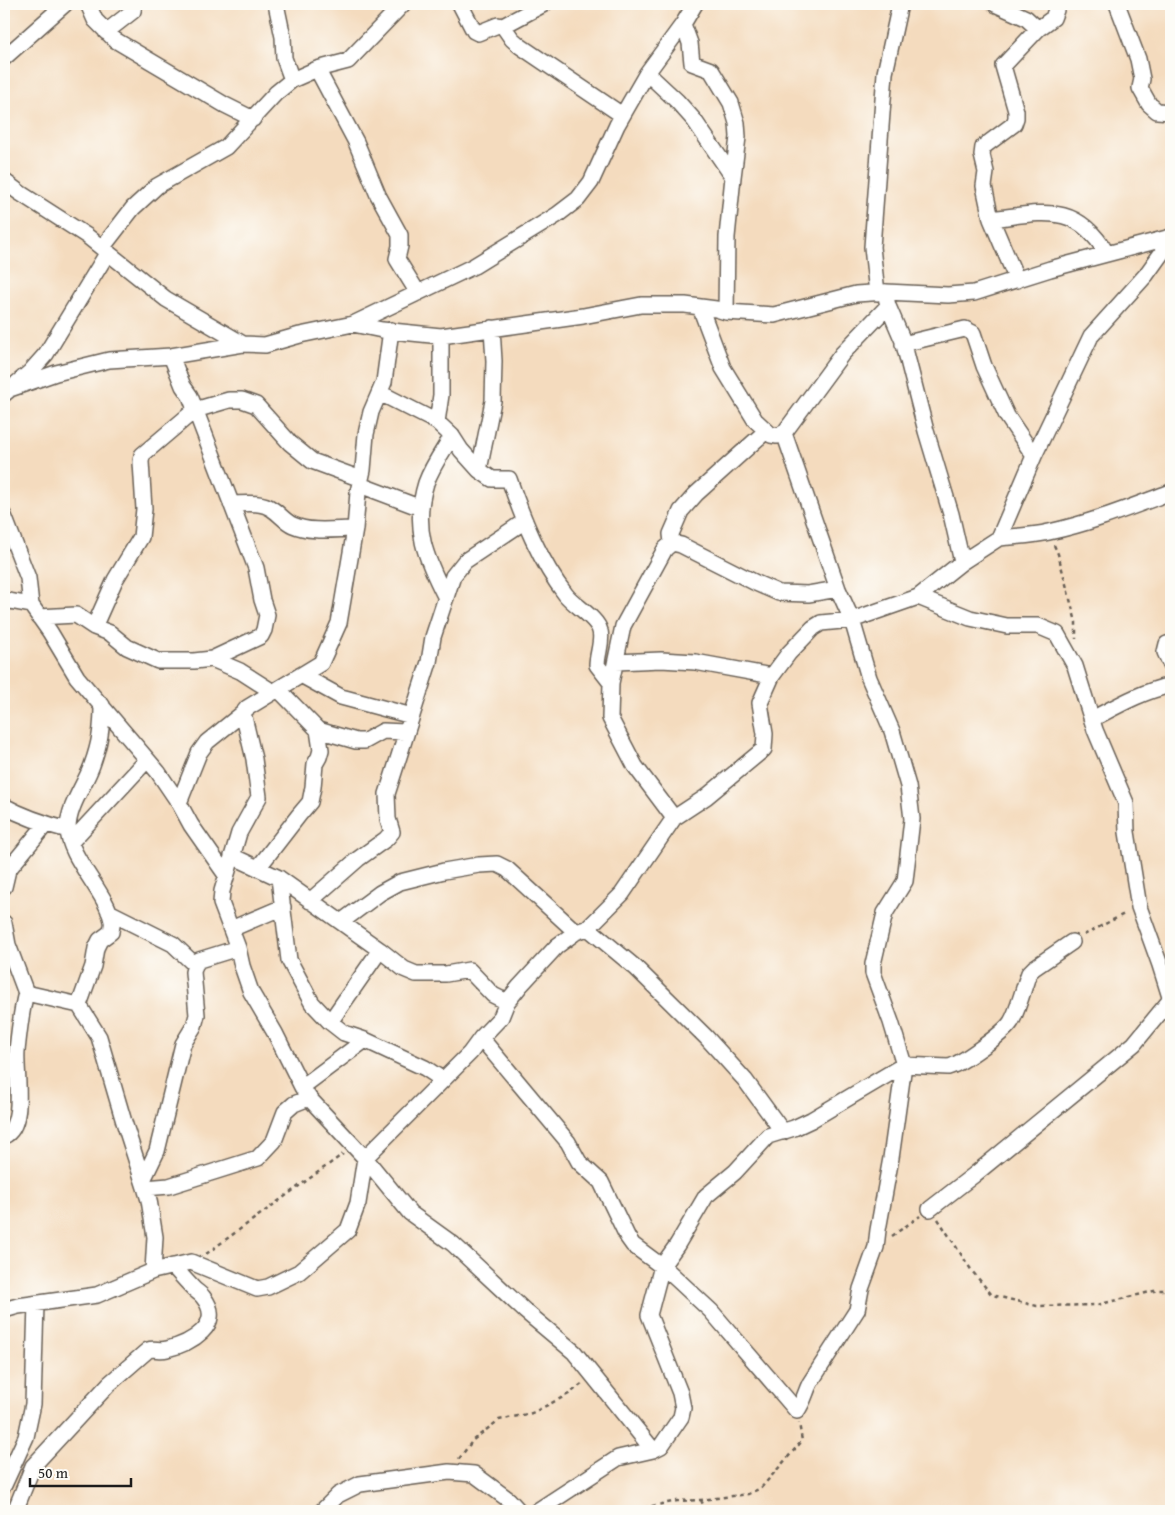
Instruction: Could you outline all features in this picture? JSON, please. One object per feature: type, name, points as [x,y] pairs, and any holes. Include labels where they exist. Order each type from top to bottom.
[{"type":"street","points":[[4,58],[65,4]]},
{"type":"street","points":[[88,4],[95,20],[116,40],[225,105],[253,118]]},
{"type":"street","points":[[106,32],[133,12],[134,4]]},
{"type":"street","points":[[276,4],[283,37],[284,58],[292,80]]},
{"type":"street","points":[[7,392],[30,372],[46,354],[105,250],[133,208],[157,186],[226,147],[276,93],[292,80],[317,69],[348,61],[403,4]]},
{"type":"street","points":[[460,4],[474,31],[478,33],[498,25],[503,26],[544,4]]},
{"type":"street","points":[[7,392],[56,373],[109,360],[171,356],[243,344],[265,345],[300,335],[353,324],[474,266],[535,229],[578,199],[591,182],[622,115],[647,72],[683,24],[695,4]]},
{"type":"street","points":[[900,4],[885,73],[872,248],[883,297],[904,344],[926,431],[951,514],[962,562]]},
{"type":"street","points":[[995,4],[1026,18],[1038,29]]},
{"type":"street","points":[[1017,280],[991,219],[984,186],[986,172],[982,154],[983,147],[1014,124],[1016,118],[1016,111],[1003,66],[1038,29],[1053,18],[1056,10],[1055,4]]},
{"type":"street","points":[[1117,4],[1138,59],[1142,79],[1140,88],[1149,104],[1157,111],[1171,112]]},
{"type":"street","points":[[683,24],[690,43],[692,63],[711,70],[731,103],[737,123],[738,137],[732,177],[727,237],[726,312]]},
{"type":"street","points":[[503,26],[520,46],[622,115]]},
{"type":"street","points":[[317,69],[356,142],[378,195],[400,235],[397,259],[418,293]]},
{"type":"street","points":[[647,72],[694,120],[732,177]]},
{"type":"street","points":[[4,181],[105,250],[166,299],[243,344]]},
{"type":"street","points":[[991,219],[1038,214],[1060,214],[1071,217],[1099,241],[1106,254]]},
{"type":"street","points":[[353,324],[382,330],[441,336],[583,316],[641,305],[685,305],[726,312],[774,315],[856,294],[883,297],[974,293],[1050,269],[1171,239]]},
{"type":"street","points":[[999,538],[1034,456],[1092,336],[1146,275],[1171,239]]},
{"type":"street","points":[[700,307],[723,368],[754,420],[765,432],[777,436],[784,432],[883,297]]},
{"type":"street","points":[[479,470],[493,402],[494,361],[492,328]]},
{"type":"street","points":[[904,344],[965,329],[972,333],[990,381],[1007,416],[1034,456]]},
{"type":"street","points":[[179,803],[199,753],[207,742],[247,708],[321,663],[338,623],[355,529],[366,434],[371,412],[384,382],[391,330]]},
{"type":"street","points":[[437,422],[440,395],[441,336]]},
{"type":"street","points":[[4,600],[35,611],[76,615],[94,627],[110,633],[127,647],[158,661],[212,659],[261,636],[267,622],[267,615],[256,568],[187,390],[183,386],[171,356]]},
{"type":"street","points":[[380,393],[437,422],[452,436],[461,450],[479,470],[492,479],[509,479],[544,560],[566,595],[597,624],[601,632],[597,665],[611,683]]},
{"type":"street","points":[[94,627],[115,580],[141,537],[144,509],[142,455],[195,410],[229,400],[242,400],[256,405],[290,443],[312,461],[421,508]]},
{"type":"street","points":[[672,543],[671,534],[681,511],[696,494],[765,432]]},
{"type":"street","points":[[481,1038],[568,1142],[579,1162],[601,1182],[633,1245],[662,1266],[711,1311],[797,1412],[810,1383],[857,1310],[861,1289],[876,1247],[904,1065],[873,973],[873,964],[886,913],[905,881],[912,819],[908,786],[892,731],[869,678],[852,620],[838,589],[784,432]]},
{"type":"street","points":[[446,598],[430,566],[422,544],[421,508],[426,484],[452,436]]},
{"type":"street","points":[[4,1310],[18,1306],[97,1295],[153,1271],[191,1262],[256,1289],[268,1287],[299,1272],[348,1230],[358,1203],[365,1158],[470,1053],[501,1016],[507,1002],[557,946],[582,930],[622,894],[674,818],[734,776],[764,749],[765,734],[760,703],[772,676],[789,653],[813,628],[821,623],[852,620],[918,596],[962,562],[999,538],[1048,533],[1115,513],[1171,492]]},
{"type":"street","points":[[231,504],[264,504],[273,509],[283,520],[295,526],[312,529],[355,529]]},
{"type":"street","points":[[4,516],[28,578],[35,611],[78,677],[147,760],[179,803],[191,825],[226,875]]},
{"type":"street","points":[[310,900],[358,859],[386,839],[392,832],[388,819],[387,794],[405,732],[429,662],[433,637],[454,576],[465,561],[526,521]]},
{"type":"street","points":[[674,818],[635,766],[610,718],[611,683],[623,626],[665,549],[672,543],[682,544],[779,593],[808,594],[838,589]]},
{"type":"street","points":[[918,596],[970,618],[1007,626],[1038,626],[1057,634],[1075,666],[1092,719],[1126,803],[1126,832],[1139,907],[1171,1000],[1134,1044],[930,1209]]},
{"type":"street","points":[[1171,644],[1167,644],[1164,652],[1171,665]]},
{"type":"street","points":[[212,659],[240,671],[276,691],[318,730],[356,742],[365,741],[383,732],[405,732]]},
{"type":"street","points":[[616,662],[661,660],[695,662],[772,676]]},
{"type":"street","points":[[301,675],[341,697],[412,716]]},
{"type":"street","points":[[1092,719],[1149,690],[1171,685]]},
{"type":"street","points":[[79,1005],[94,966],[96,948],[100,940],[111,932],[112,922],[109,912],[69,836],[70,814],[92,765],[102,734],[102,705]]},
{"type":"street","points":[[242,713],[254,759],[259,797],[239,833],[222,891],[222,903],[251,992],[280,1041],[306,1092],[365,1158],[410,1213],[453,1244],[525,1311],[574,1352],[592,1377],[653,1450]]},
{"type":"street","points":[[258,868],[310,802],[315,764],[320,750],[318,730]]},
{"type":"street","points":[[69,836],[147,760]]},
{"type":"street","points":[[4,806],[69,836]]},
{"type":"street","points":[[4,887],[8,870],[46,824]]},
{"type":"street","points":[[232,856],[279,878],[404,969],[416,974],[446,974],[469,970],[493,995],[507,1002]]},
{"type":"street","points":[[341,922],[380,892],[400,882],[444,871],[497,864],[507,869],[582,930],[636,968],[706,1037],[745,1080],[784,1132]]},
{"type":"street","points":[[279,878],[289,960],[312,1003],[330,1022],[344,1033],[366,1040],[425,1068],[443,1080]]},
{"type":"street","points":[[231,929],[283,907]]},
{"type":"street","points":[[109,912],[173,944],[195,965]]},
{"type":"street","points":[[4,923],[8,945],[26,993],[17,1052],[19,1092],[16,1115],[12,1130],[4,1136]]},
{"type":"street","points":[[538,1511],[618,1458],[653,1450],[661,1446],[681,1417],[683,1408],[680,1393],[649,1315],[662,1266],[706,1196],[734,1172],[768,1136],[784,1132],[811,1120],[904,1065],[948,1067],[955,1066],[971,1056],[1011,1022],[1029,973],[1072,942]]},
{"type":"street","points":[[144,1184],[157,1151],[182,1044],[194,1026],[197,1015],[193,972],[195,965],[200,960],[238,948]]},
{"type":"street","points":[[330,1022],[380,950]]},
{"type":"street","points":[[26,993],[79,1005],[99,1037],[149,1200],[155,1237],[153,1271]]},
{"type":"street","points":[[144,1184],[170,1186],[258,1158],[274,1141],[285,1112],[366,1040]]},
{"type":"street","points":[[15,1511],[33,1466],[109,1384],[148,1350],[153,1348],[164,1350],[179,1346],[205,1330],[210,1320],[210,1314],[204,1297],[173,1266]]},
{"type":"street","points":[[4,1485],[26,1437],[32,1412],[36,1304]]},
{"type":"street","points":[[322,1511],[338,1495],[360,1484],[449,1472],[474,1474],[509,1500],[519,1511]]},
{"type":"path","points":[[1048,533],[1058,554],[1076,622],[1076,640]]},
{"type":"path","points":[[1072,942],[1139,907]]},
{"type":"path","points":[[191,1262],[212,1251],[277,1201],[354,1147]]},
{"type":"path","points":[[876,1247],[930,1209],[972,1271],[992,1295],[1037,1306],[1096,1305],[1158,1290],[1171,1290]]},
{"type":"path","points":[[449,1472],[472,1440],[499,1420],[532,1413],[569,1394],[592,1377]]},
{"type":"path","points":[[628,1511],[678,1501],[748,1494],[761,1488],[802,1440],[797,1412]]},
{"type":"path","points":[[701,1500],[706,1511]]}]
